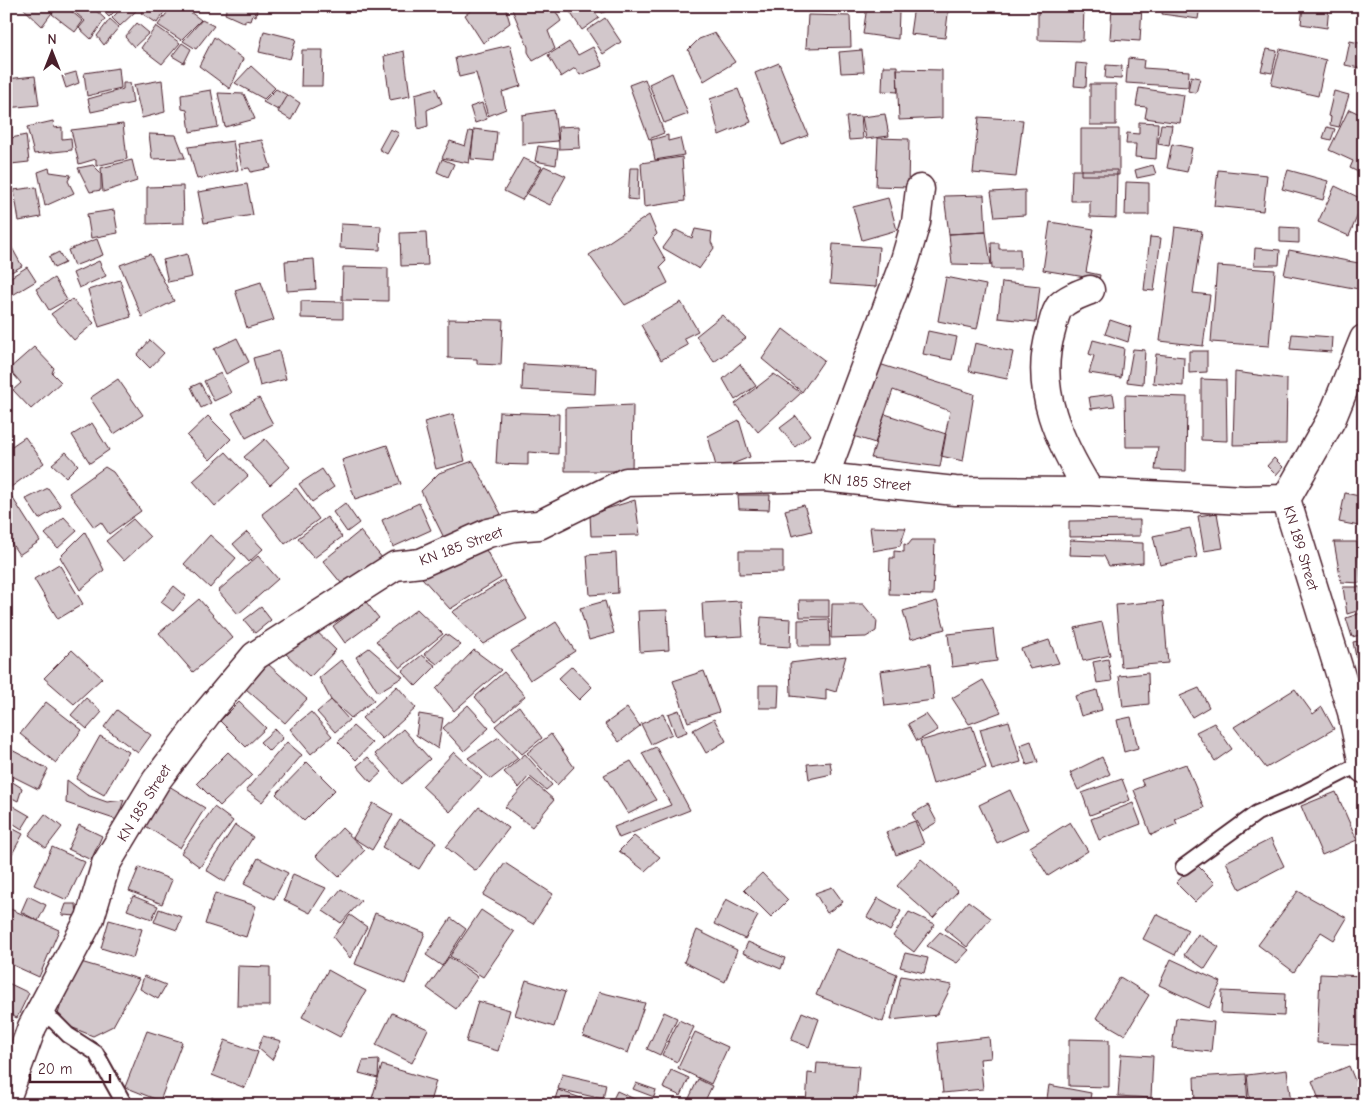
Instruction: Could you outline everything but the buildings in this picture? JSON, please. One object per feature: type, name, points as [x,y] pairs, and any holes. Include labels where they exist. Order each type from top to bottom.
[{"type":"street","points":[[824,477],[905,260],[916,222],[920,189]]},
{"type":"street","points":[[1090,290],[1070,298],[1058,308],[1049,339],[1044,378],[1050,413],[1066,454],[1090,492]]},
{"type":"street","name":"KN 189 Street","points":[[1363,766],[1352,712],[1286,499],[1332,418],[1364,339]]},
{"type":"street","name":"KN 185 Street","points":[[6,1100],[32,1027],[90,918],[106,864],[156,781],[208,712],[255,656],[395,566],[421,563],[488,533],[514,527],[539,525],[626,482],[824,477],[955,491],[1090,492],[1244,500],[1286,499]]},
{"type":"lane","points":[[1183,867],[1257,813],[1363,766]]},
{"type":"lane","points":[[32,1027],[40,1014],[54,1021],[68,1035],[96,1053],[125,1105]]}]
